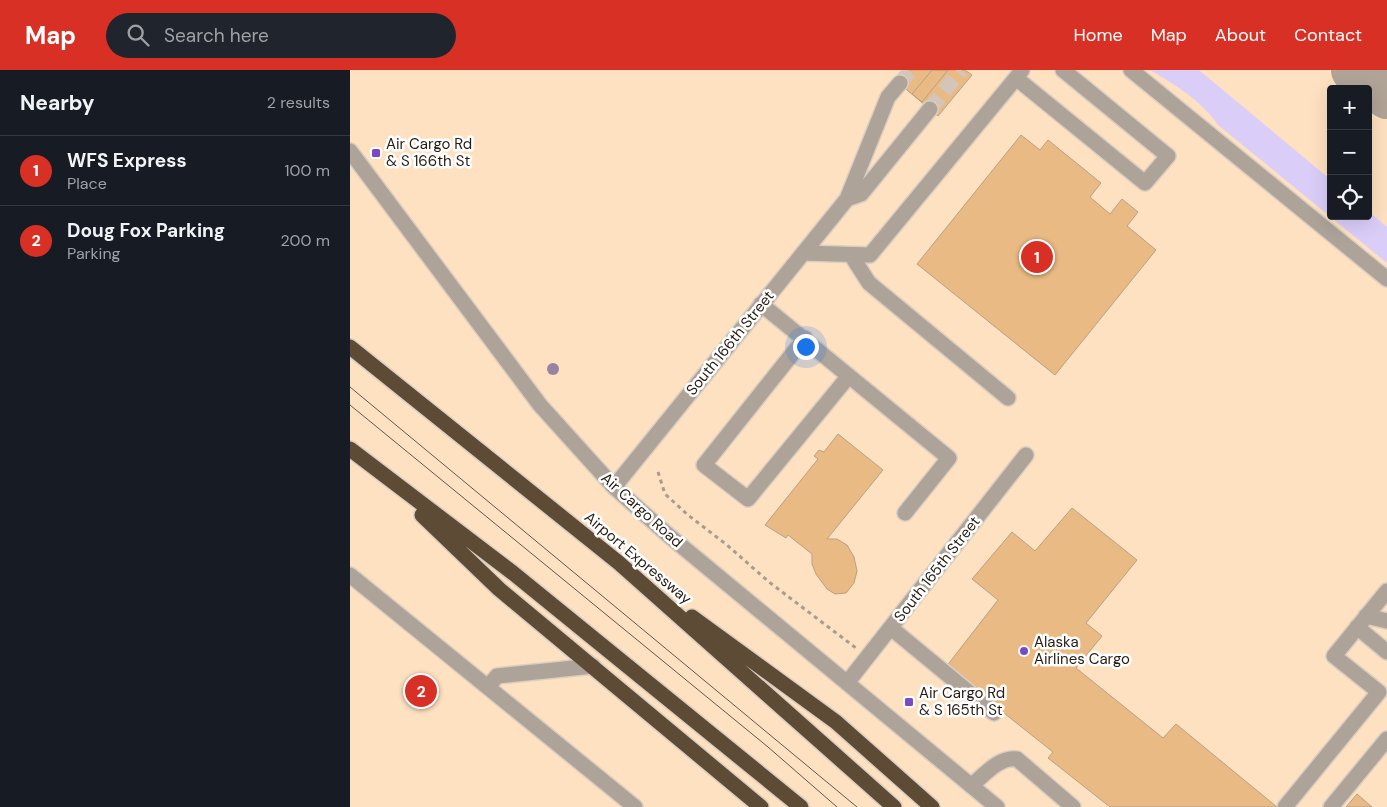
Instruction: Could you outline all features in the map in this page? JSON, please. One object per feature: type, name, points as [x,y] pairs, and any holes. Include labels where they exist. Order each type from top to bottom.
[{"type":"highway","name":"Airport Expressway","points":[[350,347],[619,563],[894,807]]},
{"type":"highway","points":[[350,450],[513,572],[801,807]]},
{"type":"highway","points":[[376,471],[499,589],[761,807]]},
{"type":"highway","points":[[619,563],[836,722],[932,807]]},
{"type":"street","points":[[803,253],[870,255],[1019,74],[1145,184],[1168,156],[1063,70]]},
{"type":"street","points":[[1132,70],[1387,280]]},
{"type":"street","points":[[846,199],[888,97],[900,83]]},
{"type":"street","points":[[846,199],[861,194],[930,109]]},
{"type":"street","name":"Air Cargo Road","points":[[350,151],[540,405],[614,487],[667,534],[997,807]]},
{"type":"street","name":"South 166th Street","points":[[614,487],[846,199]]},
{"type":"street","points":[[851,255],[869,283],[1008,398]]},
{"type":"street","points":[[762,304],[805,338],[848,377],[949,458],[904,513]]},
{"type":"street","points":[[805,338],[704,464],[748,499],[848,377]]},
{"type":"street","name":"South 165th Street","points":[[847,683],[1026,455]]},
{"type":"street","points":[[350,575],[635,807]]},
{"type":"street","points":[[1285,807],[1379,692],[1334,656],[1387,591]]},
{"type":"street","points":[[1361,622],[1387,621]]},
{"type":"street","points":[[1361,622],[1387,652]]},
{"type":"street","points":[[891,628],[994,713]]},
{"type":"street","points":[[488,687],[497,676],[593,666]]},
{"type":"street","points":[[1331,807],[1387,739]]},
{"type":"street","points":[[971,786],[1002,761],[1010,758],[1018,759],[1073,807]]},
{"type":"path","points":[[658,472],[665,494],[688,515],[867,658]]},
{"type":"shaded area","points":[[350,70],[1387,70],[1387,807],[350,807]]},
{"type":"shaded area","points":[[1150,70],[1199,70],[1327,177],[1327,214],[1218,125],[1204,108],[1178,87]]},
{"type":"shaded area","points":[[1372,214],[1387,227],[1387,263],[1334,220],[1372,220]]},
{"type":"building","points":[[904,70],[965,70],[972,75],[938,116],[895,80]]},
{"type":"building","points":[[932,70],[948,70],[922,102],[912,94]]},
{"type":"building","points":[[1021,135],[1040,150],[1048,140],[1101,183],[1090,197],[1110,214],[1122,199],[1138,212],[1127,226],[1156,250],[1055,375],[917,264]]},
{"type":"building","points":[[838,434],[883,470],[827,539],[837,539],[847,545],[854,557],[857,571],[854,583],[846,593],[835,594],[827,589],[816,574],[812,564],[812,554],[788,535],[786,538],[765,525],[818,459],[814,456],[819,450],[824,452]]},
{"type":"building","name":"Alaska Airlines Cargo","points":[[1072,508],[1137,560],[1086,623],[1102,636],[1076,668],[1163,738],[1176,724],[1277,807],[1110,807],[1048,758],[1053,752],[946,667],[998,600],[972,579],[1012,532],[1035,551]]},
{"type":"building","points":[[1357,794],[1372,807],[1346,807]]},
{"type":"taxiway","points":[[1354,70],[1387,96]]},
{"type":"tunnel","points":[[900,83],[911,70]]},
{"type":"tunnel","points":[[930,109],[961,70]]},
{"type":"tram line","points":[[350,387],[857,807]]},
{"type":"tram line","points":[[350,405],[768,747],[837,807]]},
{"type":"place","name":"Air Cargo Rd & S 166th St","points":[[376,153]]},
{"type":"place","name":"WFS Express","points":[[1037,257]]},
{"type":"place","name":"Alaska Airlines Cargo","points":[[1024,651]]},
{"type":"place","name":"Doug Fox Parking","points":[[421,691]]},
{"type":"place","name":"Air Cargo Rd & S 165th St","points":[[909,702]]}]
